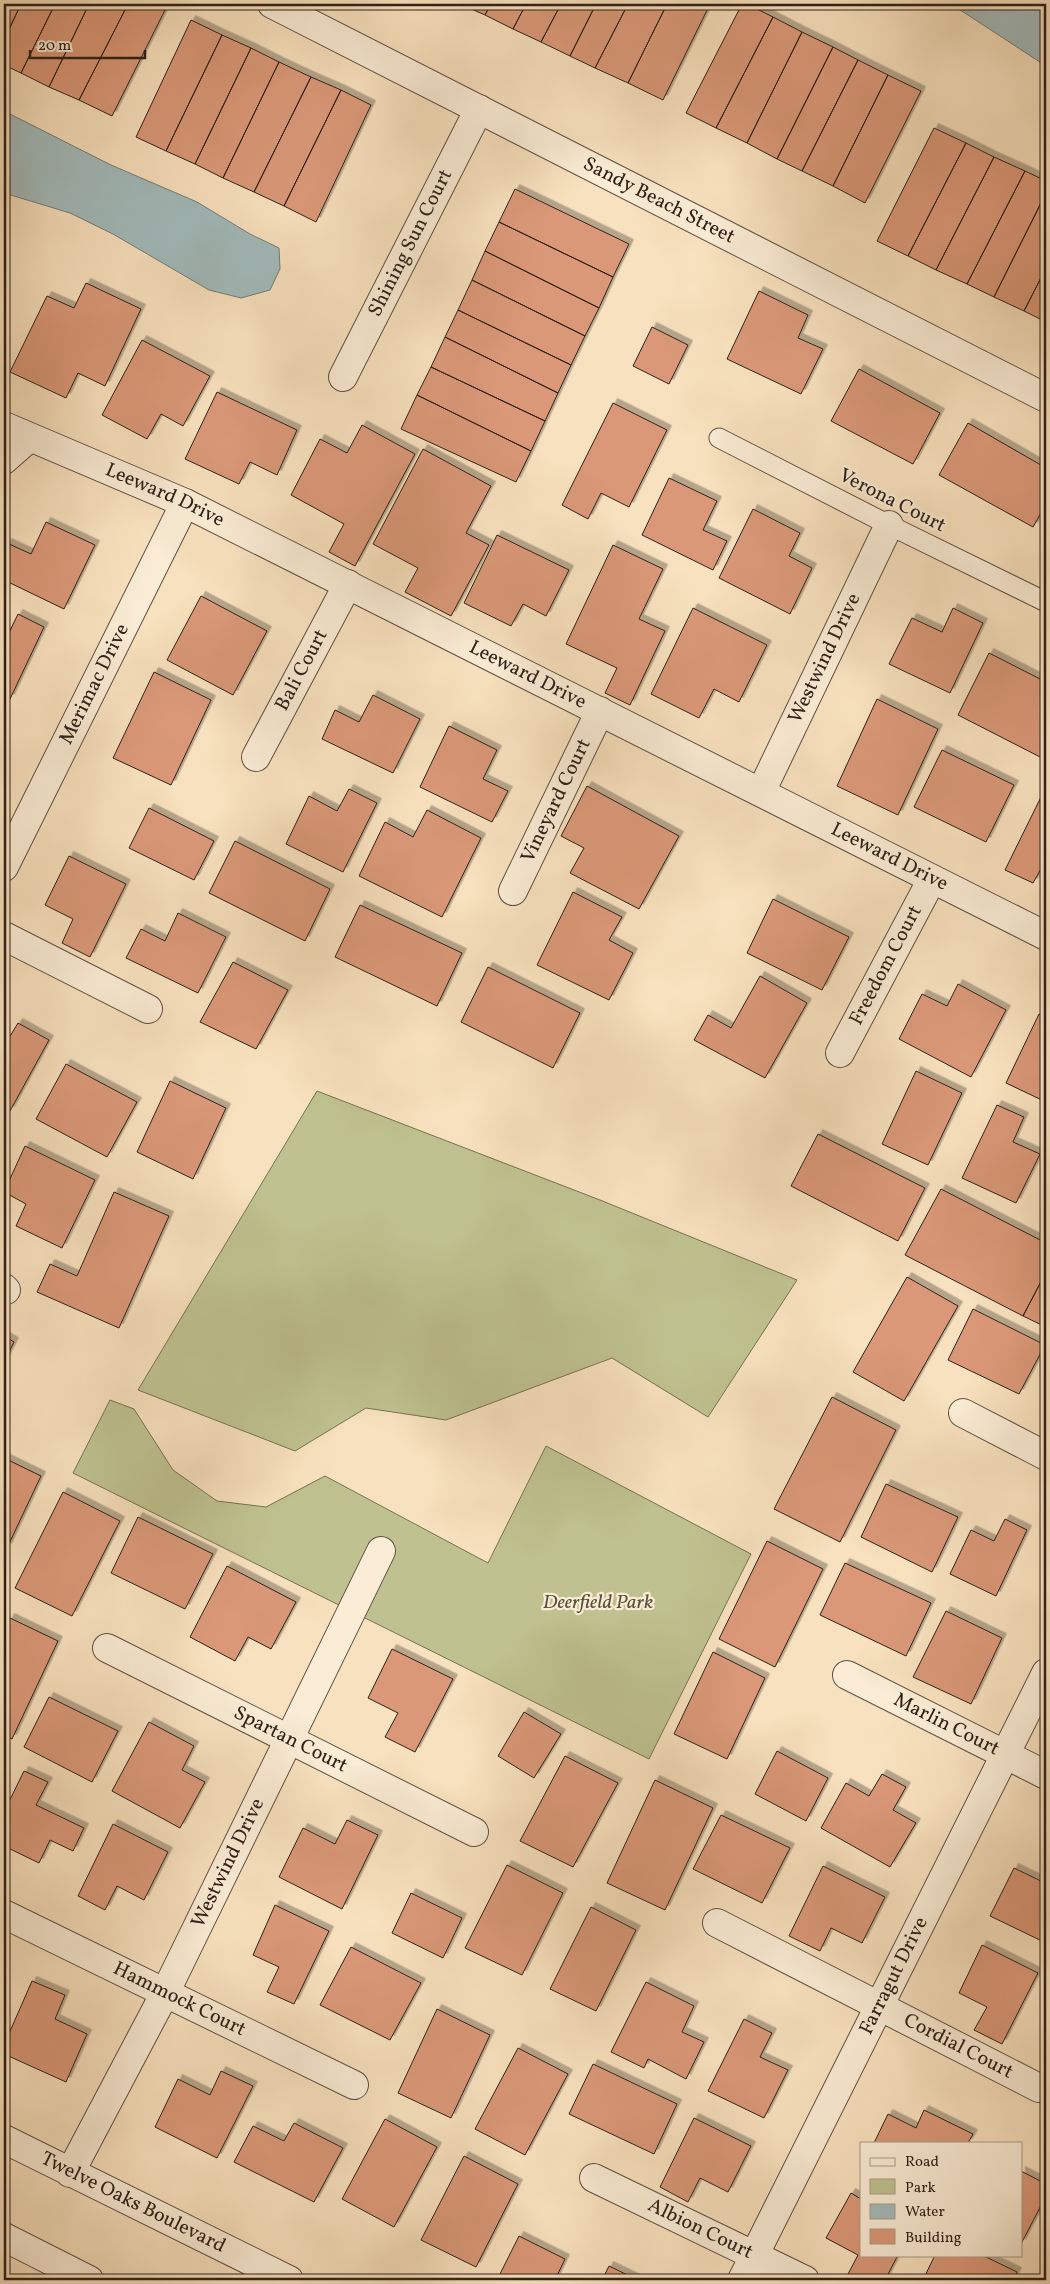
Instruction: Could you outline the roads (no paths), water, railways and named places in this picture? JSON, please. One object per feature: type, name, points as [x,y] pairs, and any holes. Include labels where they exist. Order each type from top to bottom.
[{"type":"street","name":"Sandy Beach Street","points":[[272,4],[1046,398]]},
{"type":"street","name":"Shining Sun Court","points":[[343,378],[479,109]]},
{"type":"street","name":"Leeward Drive","points":[[4,426],[185,503],[1046,936]]},
{"type":"street","points":[[4,460],[29,438]]},
{"type":"street","name":"Merimac Drive","points":[[4,867],[185,503]]},
{"type":"street","name":"Westwind Drive","points":[[761,792],[889,525]]},
{"type":"street","name":"Bali Court","points":[[256,757],[348,584]]},
{"type":"street","name":"Vineyard Court","points":[[513,891],[600,711]]},
{"type":"street","name":"Freedom Court","points":[[840,1053],[932,878]]},
{"type":"street","points":[[4,936],[148,1009]]},
{"type":"street","points":[[963,1413],[1046,1456]]},
{"type":"street","name":"Westwind Drive","points":[[70,2173],[165,1993],[381,1551]]},
{"type":"street","name":"Spartan Court","points":[[107,1648],[474,1832]]},
{"type":"street","name":"Farragut Drive","points":[[742,2280],[1046,1673]]},
{"type":"street","name":"Marlin Court","points":[[848,1675],[1046,1775]]},
{"type":"street","name":"Hammock Court","points":[[4,1914],[354,2085]]},
{"type":"street","name":"Cordial Court","points":[[717,1923],[1039,2088]]},
{"type":"street","name":"Twelve Oaks Boulevard","points":[[4,2139],[289,2280]]},
{"type":"street","name":"Albion Court","points":[[594,2178],[806,2280]]},
{"type":"street","points":[[4,2237],[89,2280]]},
{"type":"lane","name":"Verona Court","points":[[719,438],[889,525],[1046,602]]},
{"type":"water","points":[[951,4],[1046,4],[1046,66]]},
{"type":"water","points":[[4,111],[111,165],[197,202],[250,234],[279,248],[280,269],[270,290],[241,298],[209,290],[113,234],[70,213],[4,193]]},
{"type":"park label","name":"Deerfield Park","points":[[598,1603]]}]
